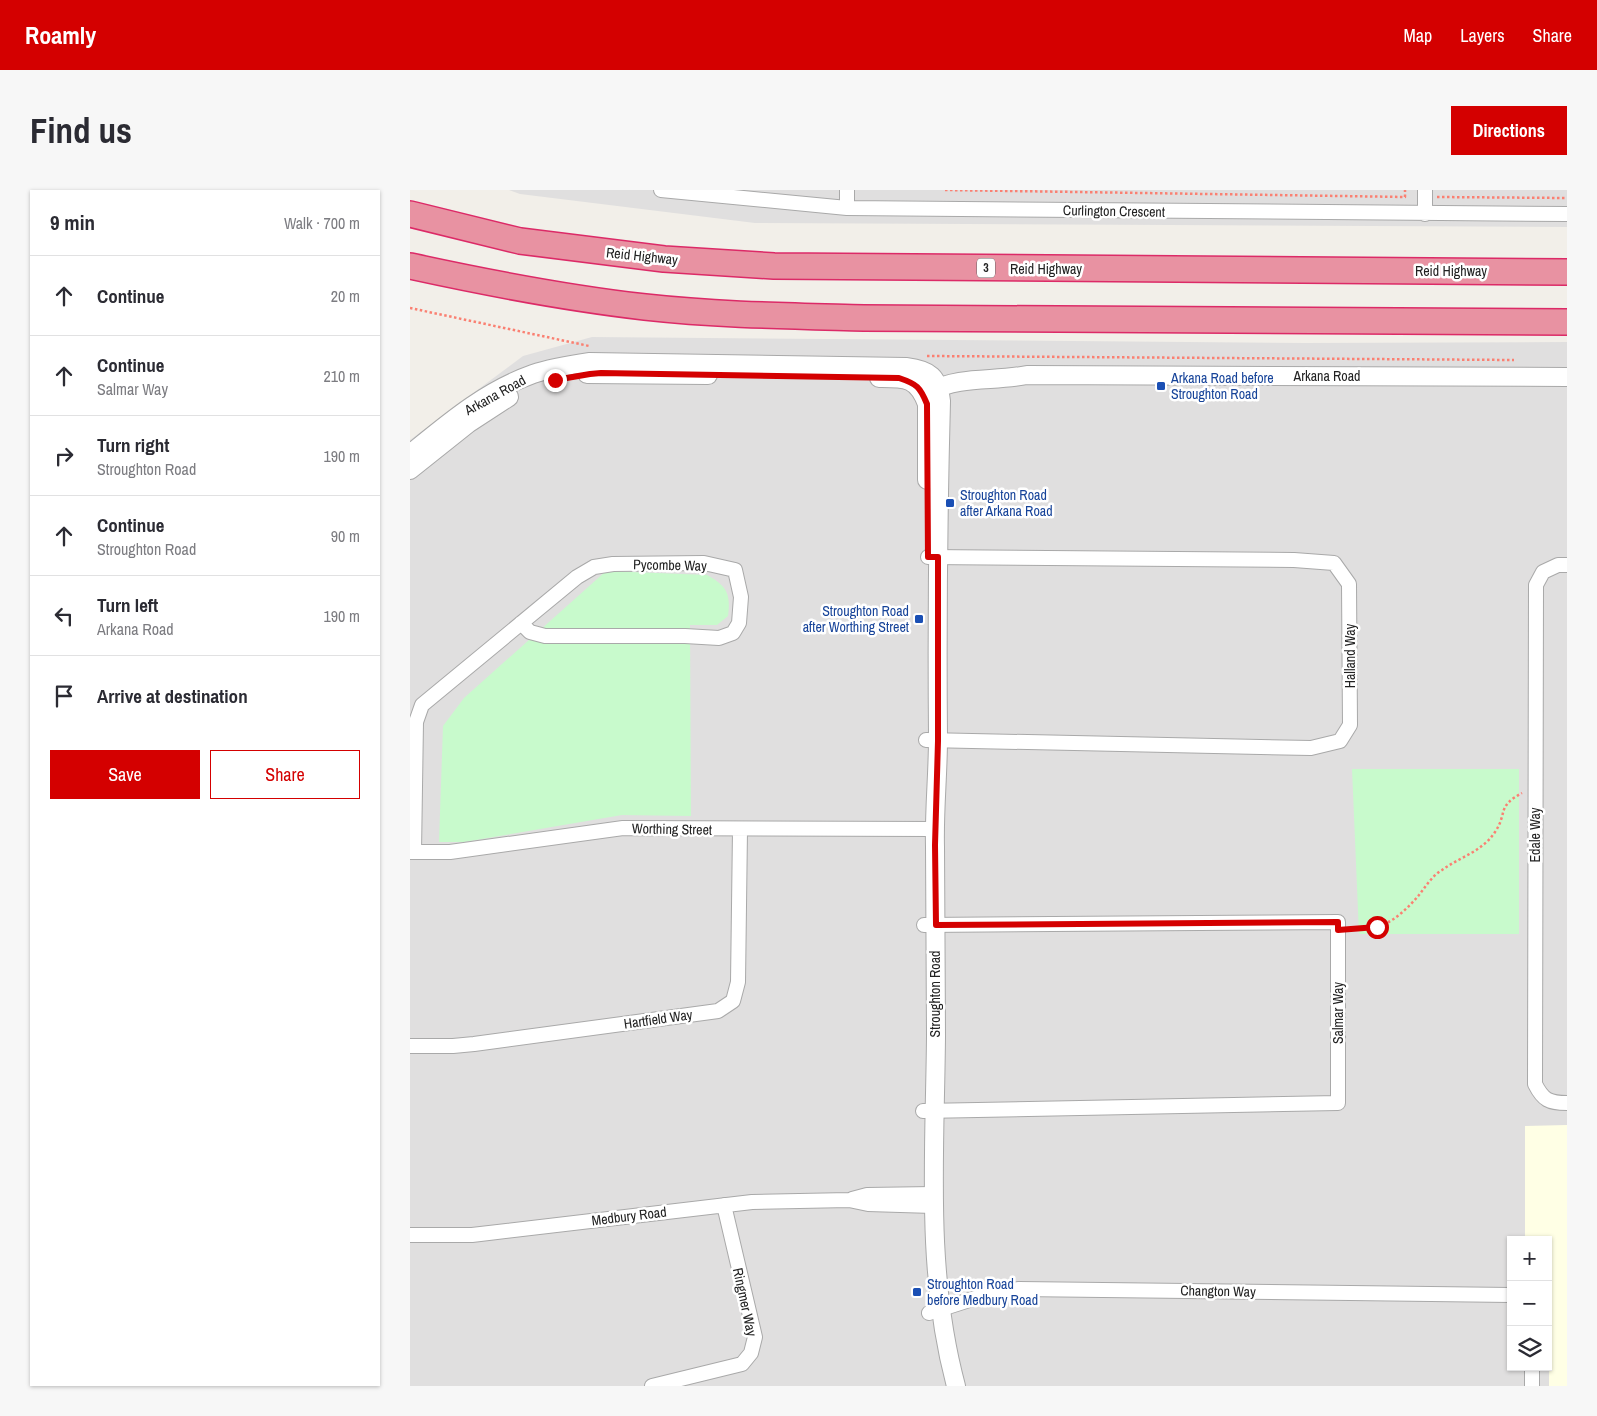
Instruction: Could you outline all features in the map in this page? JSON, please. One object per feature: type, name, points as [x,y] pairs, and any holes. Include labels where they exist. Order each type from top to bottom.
[{"type":"highway","name":"Reid Highway","points":[[410,214],[520,241],[664,259],[774,266],[1567,272]]},
{"type":"highway","points":[[410,266],[552,294],[646,307],[752,315],[873,318],[1567,322]]},
{"type":"street","name":"Curlington Crescent","points":[[661,190],[847,208],[1567,214]]},
{"type":"street","points":[[847,190],[847,208]]},
{"type":"street","points":[[1425,193],[1425,214]]},
{"type":"street","name":"Arkana Road","points":[[410,454],[462,412],[496,391],[533,375],[576,364],[617,361],[896,366],[926,379]]},
{"type":"street","name":"Arkana Road","points":[[410,470],[470,423],[513,395],[555,380],[590,374],[899,378],[910,382],[978,370],[1012,370],[1027,375],[1567,377]]},
{"type":"street","name":"Stroughton Road","points":[[926,379],[933,557],[928,1200],[924,1257],[935,1311],[945,1386]]},
{"type":"street","name":"Halland Way","points":[[932,740],[1311,748],[1340,741],[1350,725],[1349,584],[1334,563],[1294,560],[933,557]]},
{"type":"street","name":"Pycombe Way","points":[[412,852],[416,722],[422,705],[521,623],[577,577],[594,568],[613,564],[704,563],[735,570],[741,597],[739,623],[733,633],[719,638],[685,636],[545,636],[530,632],[521,623]]},
{"type":"street","name":"Edale Way","points":[[1567,565],[1558,565],[1543,572],[1536,586],[1534,1084],[1542,1097],[1555,1103],[1567,1103]]},
{"type":"street","name":"Worthing Street","points":[[412,852],[450,852],[623,828],[740,830],[930,829]]},
{"type":"street","name":"Hartfield Way","points":[[410,1046],[474,1044],[718,1011],[733,1000],[738,982],[740,830]]},
{"type":"street","points":[[930,925],[1338,922],[1338,930]]},
{"type":"street","name":"Salmar Way","points":[[929,1111],[1338,1103],[1338,930]]},
{"type":"street","name":"Medbury Road","points":[[410,1235],[472,1235],[752,1202],[849,1200],[868,1204],[928,1200]]},
{"type":"street","name":"Ringmer Way","points":[[652,1386],[742,1364],[752,1353],[755,1337],[724,1205]]},
{"type":"street","name":"Changton Way","points":[[935,1311],[985,1295],[1019,1289],[1507,1295]]},
{"type":"street","name":"Stroughton Road","points":[[935,1311],[956,1386]]},
{"type":"street","points":[[1532,1371],[1532,1386]]},
{"type":"path","points":[[946,190],[1405,196],[1405,190]]},
{"type":"path","points":[[1425,193],[1567,198]]},
{"type":"path","points":[[410,308],[593,347]]},
{"type":"path","points":[[926,379],[1517,360]]},
{"type":"path","points":[[1338,930],[1377,927],[1399,916],[1429,881],[1442,870],[1482,847],[1498,826],[1504,808],[1511,799],[1522,792],[1536,792]]},
{"type":"shaded area","points":[[509,190],[1567,190],[1567,227],[755,223],[520,194]]},
{"type":"shaded area","points":[[592,337],[1305,343],[1567,342],[1567,1386],[410,1386],[410,440],[523,356]]},
{"type":"shaded area","points":[[1567,1125],[1567,1386],[1549,1386],[1549,1371],[1552,1371],[1552,1236],[1525,1236],[1525,1126]]},
{"type":"green space","points":[[606,571],[707,575],[723,587],[728,596],[728,616],[717,625],[690,625],[691,816],[622,815],[464,842],[439,842],[443,726],[464,698]]},
{"type":"green space","points":[[1352,769],[1519,769],[1519,934],[1359,934]]},
{"type":"place","name":"Arkana Road before Stroughton Road","points":[[1161,386]]},
{"type":"place","name":"Stroughton Road after Arkana Road","points":[[950,503]]},
{"type":"place","name":"Stroughton Road after Worthing Street","points":[[919,619]]},
{"type":"place","name":"Stroughton Road before Medbury Road","points":[[917,1292]]},
{"type":"route","points":[[555,380],[601,373],[899,378],[918,386],[927,404],[928,557],[938,557],[936,925],[1338,922],[1338,930],[1377,927]]}]
